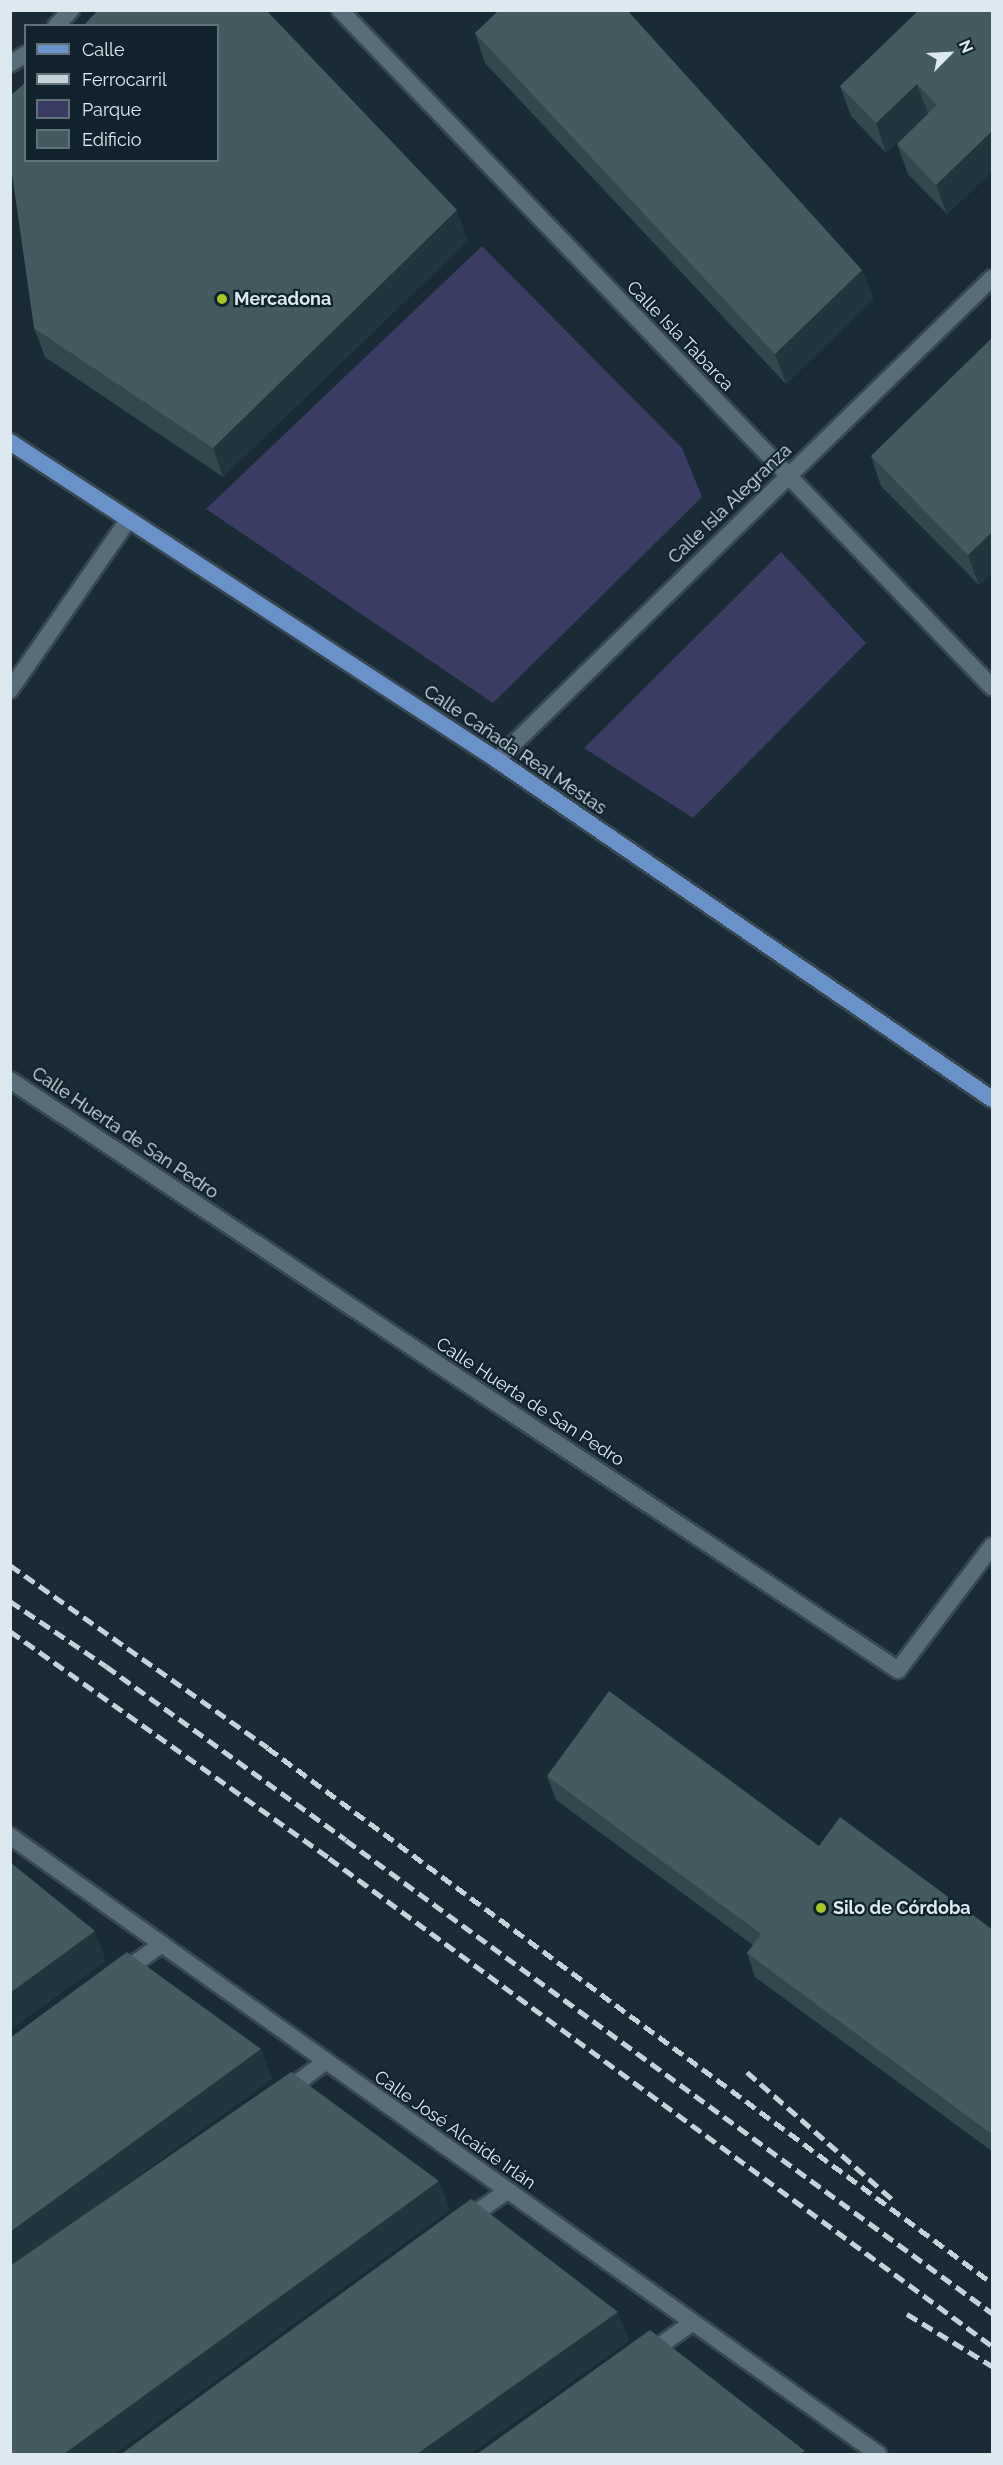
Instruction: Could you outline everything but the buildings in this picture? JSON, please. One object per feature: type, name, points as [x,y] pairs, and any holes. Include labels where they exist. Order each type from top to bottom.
[{"type":"main road","name":"Calle Cañada Real Mestas","points":[[10,442],[497,760],[993,1098]]},
{"type":"street","points":[[58,24],[71,10]]},
{"type":"street","name":"Calle Isla Tabarca","points":[[340,10],[993,687]]},
{"type":"street","points":[[10,64],[24,55]]},
{"type":"street","name":"Calle Isla Alegranza","points":[[497,760],[993,278]]},
{"type":"street","points":[[10,690],[129,519]]},
{"type":"street","name":"Calle Huerta de San Pedro","points":[[10,1080],[898,1670],[993,1545]]},
{"type":"street","name":"Calle José Alcaide Irlán","points":[[10,1836],[878,2454]]},
{"type":"street","points":[[105,1984],[162,1944]]},
{"type":"street","points":[[268,2103],[326,2062]]},
{"type":"street","points":[[449,2231],[507,2191]]},
{"type":"street","points":[[633,2364],[692,2323]]},
{"type":"green space","points":[[482,246],[682,448],[702,497],[493,703],[206,509]]},
{"type":"green space","points":[[781,552],[866,643],[693,818],[584,748]]},
{"type":"railway","points":[[10,1565],[268,1748],[992,2283]]},
{"type":"railway","points":[[10,1601],[106,1666],[346,1840],[992,2313]]},
{"type":"railway","points":[[10,1631],[329,1858],[992,2346]]},
{"type":"railway","points":[[747,2072],[892,2199]]},
{"type":"railway","points":[[907,2314],[992,2366]]},
{"type":"place","name":"Mercadona","points":[[222,299]]},
{"type":"place","name":"Silo de Córdoba","points":[[821,1908]]}]
